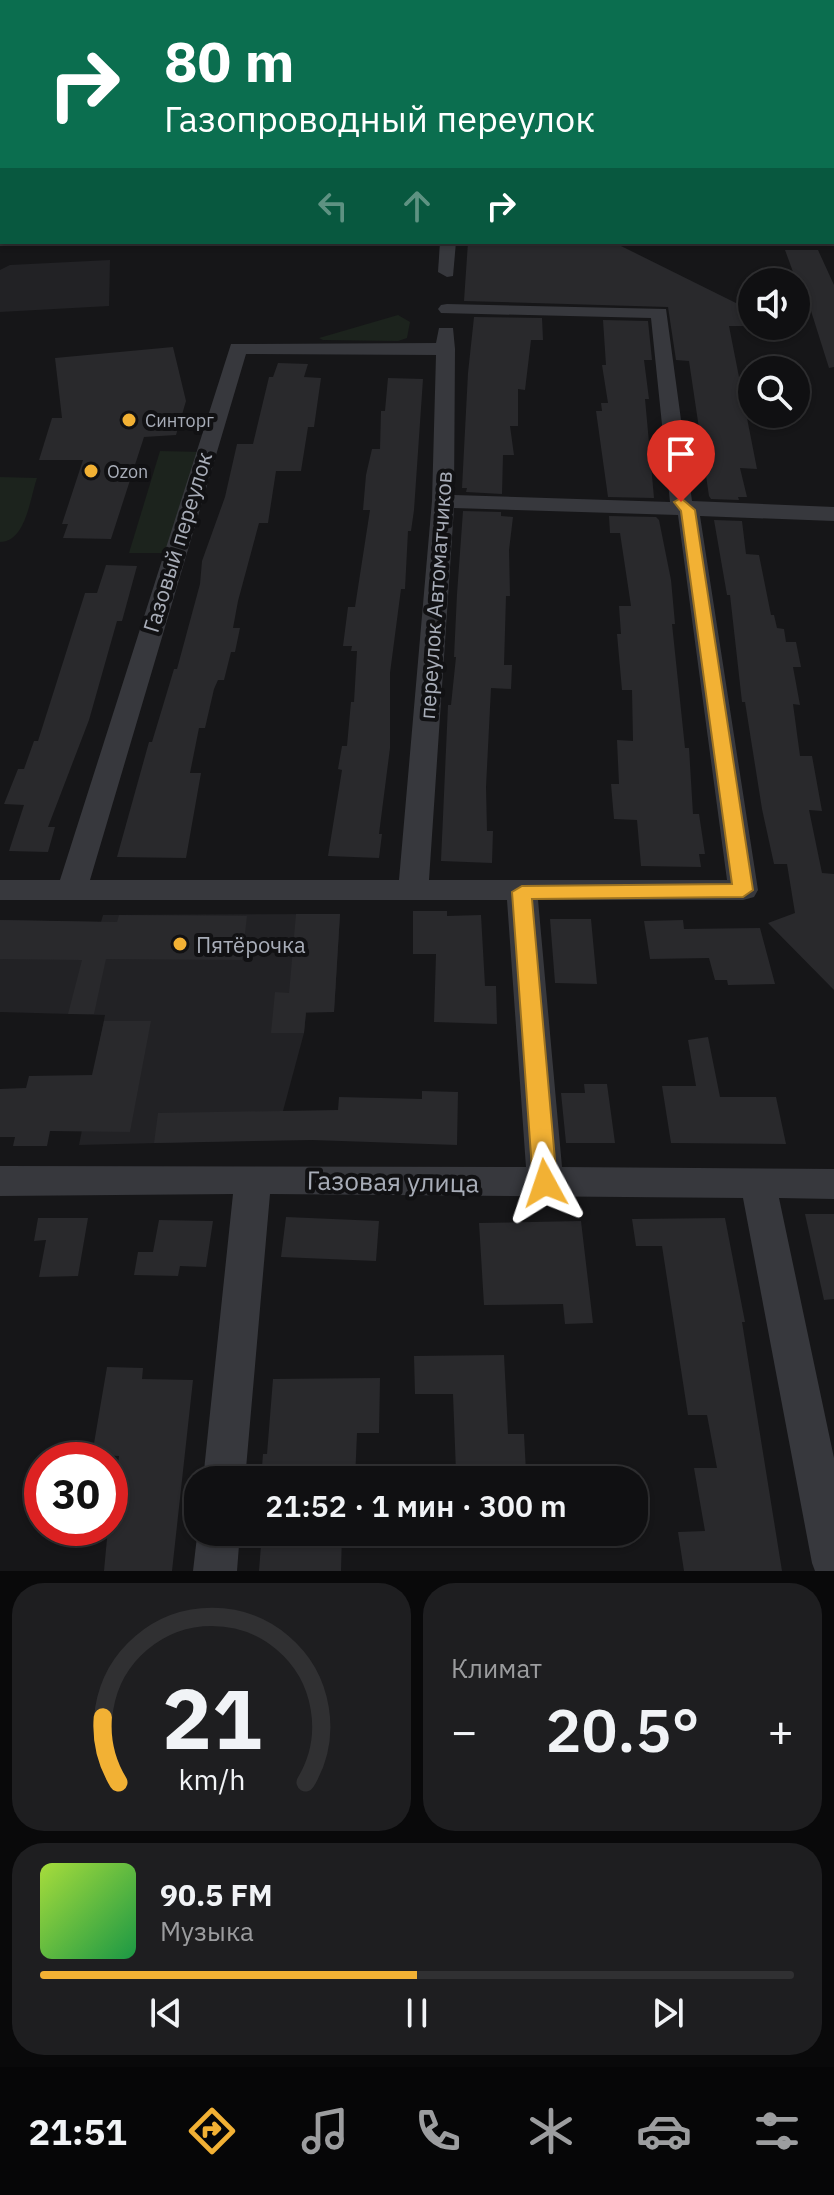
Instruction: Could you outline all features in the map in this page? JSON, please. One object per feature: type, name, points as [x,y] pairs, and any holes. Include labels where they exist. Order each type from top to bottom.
[{"type":"street","points":[[447,272],[448,244]]},
{"type":"street","name":"переулок Автоматчиков","points":[[413,890],[443,501],[447,304],[660,313],[681,502],[688,510]]},
{"type":"street","name":"Газовый переулок","points":[[72,889],[238,348],[446,349]]},
{"type":"street","points":[[443,501],[834,514]]},
{"type":"street","points":[[0,890],[743,890],[688,510]]},
{"type":"street","points":[[522,892],[545,1183]]},
{"type":"street","points":[[225,1466],[253,1179]]},
{"type":"street","name":"Газовая улица","points":[[0,1181],[253,1179],[834,1184]]},
{"type":"street","points":[[758,1184],[834,1563]]},
{"type":"street","points":[[215,1571],[217,1546]]},
{"type":"shaded area","points":[[110,260],[109,306],[0,312],[0,270],[10,265]]},
{"type":"shaded area","points":[[398,315],[410,322],[407,338],[398,341],[319,338]]},
{"type":"shaded area","points":[[160,451],[204,452],[174,553],[129,553]]},
{"type":"shaded area","points":[[0,477],[37,478],[21,527],[9,540],[0,542]]},
{"type":"shaded area","points":[[340,914],[334,1012],[306,1013],[304,1033],[283,1111],[281,1140],[79,1145],[105,1015],[0,1012],[0,920],[101,922],[103,915]]},
{"type":"building","points":[[468,244],[617,244],[738,304],[738,326],[729,326],[738,372],[738,428],[749,428],[757,469],[740,468],[747,497],[738,497],[739,500],[711,499],[709,496],[689,361],[676,360],[668,307],[464,301]]},
{"type":"building","points":[[785,250],[818,250],[834,285],[834,367],[829,368],[810,308],[810,268],[792,268]]},
{"type":"building","points":[[474,317],[542,318],[543,340],[531,340],[525,390],[518,389],[518,426],[510,426],[514,455],[503,455],[502,494],[466,492],[467,488],[462,488]]},
{"type":"building","points":[[603,320],[648,321],[652,360],[644,360],[649,399],[645,399],[654,498],[608,497],[596,411],[602,411],[601,403],[608,403],[602,365],[606,365]]},
{"type":"building","points":[[173,347],[186,401],[176,435],[144,437],[111,539],[63,538],[68,524],[62,524],[83,460],[39,460],[52,418],[62,418],[55,358]]},
{"type":"building","points":[[278,363],[308,364],[304,377],[321,378],[314,427],[308,427],[301,471],[276,471],[268,523],[259,523],[238,601],[233,628],[240,628],[235,652],[231,652],[224,680],[218,680],[214,689],[205,728],[199,728],[190,773],[201,773],[186,858],[117,857],[149,742],[152,742],[174,669],[177,669],[200,584],[202,561],[225,497],[237,444],[253,444],[269,377],[273,377]]},
{"type":"building","points":[[388,378],[423,379],[414,510],[411,531],[408,531],[405,589],[401,589],[390,673],[390,748],[379,858],[328,856],[342,770],[338,769],[342,746],[347,746],[351,702],[354,702],[357,651],[351,651],[352,646],[343,646],[348,607],[355,607],[370,510],[363,510],[366,475],[372,449],[380,449],[381,411],[385,411]]},
{"type":"building","points":[[463,511],[501,512],[501,516],[513,517],[504,665],[512,665],[511,689],[491,688],[486,787],[487,831],[493,831],[492,863],[441,861],[448,705],[451,705],[456,657]]},
{"type":"building","points":[[609,516],[656,517],[659,520],[671,580],[675,624],[672,624],[685,748],[689,748],[693,814],[699,814],[705,854],[699,854],[701,867],[641,866],[637,820],[614,819],[611,784],[619,784],[617,740],[633,741],[632,690],[622,690],[617,634],[621,634],[619,606],[631,606],[620,533],[610,533]]},
{"type":"building","points":[[714,520],[742,521],[746,554],[759,555],[771,615],[774,615],[777,628],[784,629],[786,642],[796,642],[801,667],[793,667],[800,705],[793,704],[800,756],[812,756],[822,811],[809,810],[822,873],[834,874],[834,990],[768,923],[795,913],[787,864],[774,864],[762,809],[745,702],[742,702],[730,595],[727,595]]},
{"type":"building","points":[[106,565],[137,566],[122,621],[117,621],[89,720],[48,827],[55,827],[48,852],[9,851],[24,805],[4,804],[18,769],[24,769],[34,741],[38,741],[85,593],[97,593]]},
{"type":"building","points":[[413,911],[447,911],[447,916],[481,915],[485,986],[496,986],[497,1024],[434,1022],[436,954],[413,954]]},
{"type":"building","points":[[296,914],[340,914],[334,1012],[306,1012],[304,1033],[271,1033],[275,992],[289,993]]},
{"type":"building","points":[[119,915],[247,916],[242,960],[106,959],[94,1014],[68,1014],[82,960],[0,959],[0,920],[117,922]]},
{"type":"building","points":[[550,919],[591,919],[597,984],[555,983]]},
{"type":"building","points":[[683,920],[684,929],[760,928],[775,984],[728,985],[727,980],[715,980],[709,958],[650,959],[644,921]]},
{"type":"building","points":[[104,1021],[151,1021],[130,1132],[50,1131],[47,1146],[13,1146],[15,1137],[0,1137],[0,1089],[26,1088],[29,1076],[92,1075]]},
{"type":"building","points":[[708,1037],[720,1097],[776,1097],[786,1144],[671,1143],[662,1086],[696,1086],[688,1040]]},
{"type":"building","points":[[584,1084],[607,1084],[615,1143],[566,1143],[561,1093],[585,1093]]},
{"type":"building","points":[[422,1091],[458,1092],[457,1145],[312,1140],[154,1143],[158,1113],[338,1110],[339,1097],[422,1099]]},
{"type":"building","points":[[805,1214],[834,1214],[834,1299],[824,1300]]},
{"type":"building","points":[[286,1217],[379,1221],[376,1261],[281,1257]]},
{"type":"building","points":[[38,1218],[88,1218],[78,1276],[39,1277],[46,1240],[34,1241]]},
{"type":"building","points":[[725,1218],[745,1322],[742,1322],[782,1571],[684,1571],[678,1532],[705,1531],[694,1468],[717,1468],[707,1415],[688,1415],[662,1246],[636,1246],[632,1219]]},
{"type":"building","points":[[159,1220],[213,1221],[206,1267],[180,1266],[178,1276],[134,1275],[138,1252],[153,1252]]},
{"type":"building","points":[[581,1221],[593,1323],[565,1324],[563,1304],[484,1305],[479,1223]]},
{"type":"building","points":[[504,1355],[508,1434],[524,1434],[526,1466],[456,1466],[453,1394],[415,1394],[414,1356]]},
{"type":"building","points":[[107,1367],[143,1368],[142,1379],[193,1380],[172,1571],[104,1571],[106,1546],[128,1546],[128,1442],[94,1442]]},
{"type":"building","points":[[380,1378],[379,1433],[357,1433],[356,1466],[262,1466],[263,1454],[267,1454],[273,1379]]},
{"type":"building","points":[[261,1546],[342,1546],[341,1571],[259,1571]]},
{"type":"place","name":"Синторг","points":[[129,420]]},
{"type":"place","name":"Ozon","points":[[91,471]]},
{"type":"place","name":"Пятёрочка","points":[[180,944]]},
{"type":"route","points":[[545,1183],[522,892],[743,890],[688,510],[681,502]]}]
